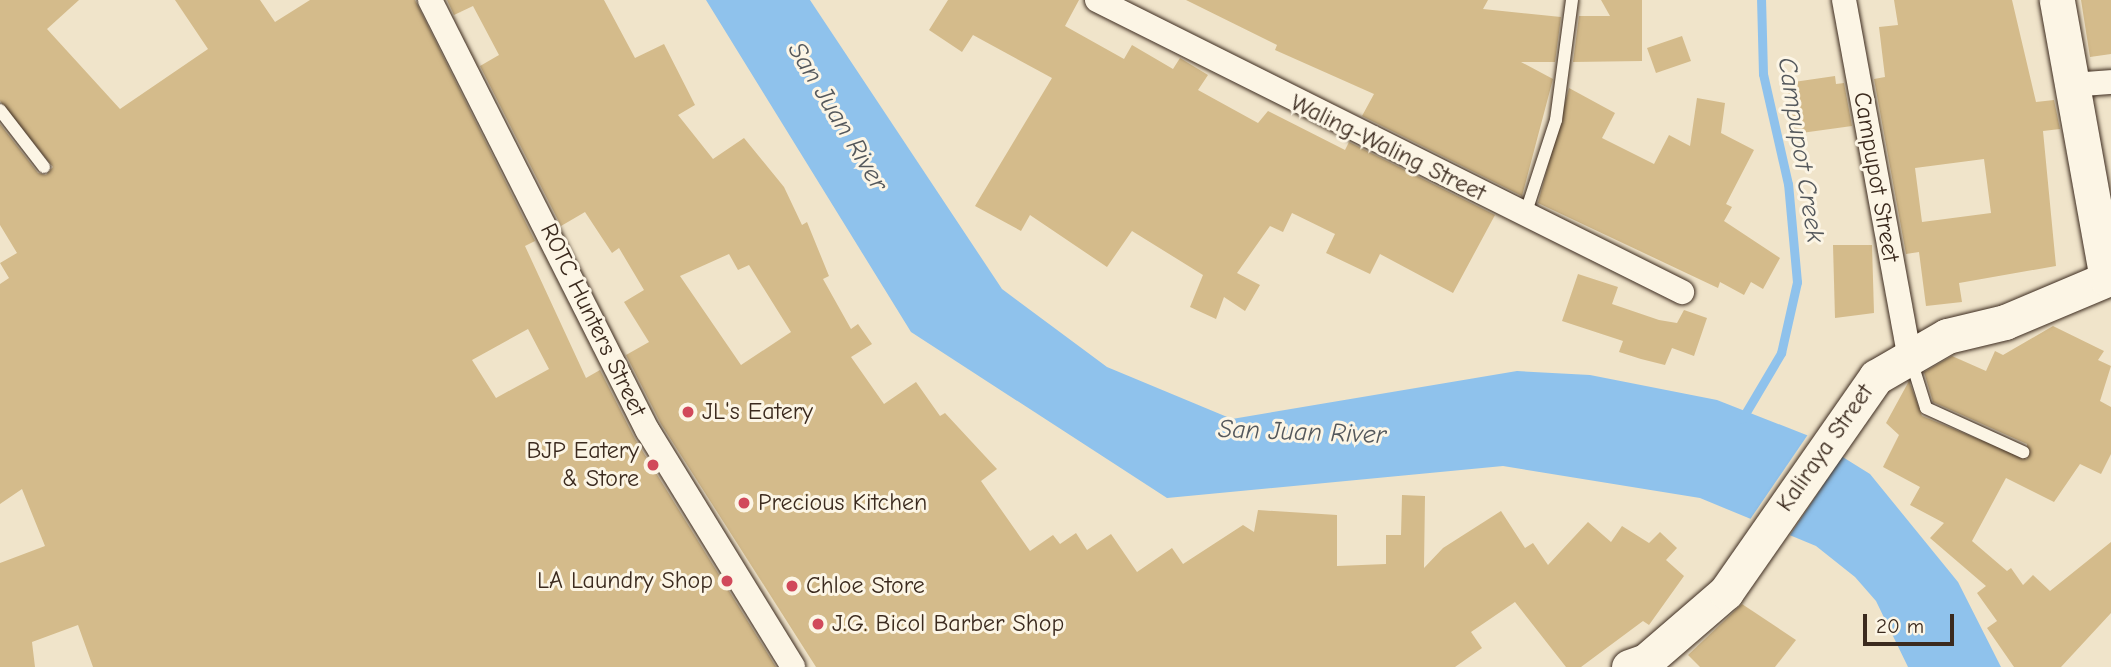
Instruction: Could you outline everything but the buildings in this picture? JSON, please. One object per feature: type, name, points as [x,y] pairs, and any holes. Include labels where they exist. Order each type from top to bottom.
[{"type":"street","name":"ROTC Hunters Street","points":[[430,0],[648,431],[793,667]]},
{"type":"street","name":"Waling-Waling Street","points":[[1097,0],[1682,292]]},
{"type":"street","name":"Campupot Street","points":[[1844,0],[1909,353]]},
{"type":"street","points":[[2057,0],[2109,280]]},
{"type":"street","points":[[2071,85],[2111,82]]},
{"type":"street","name":"Kaliraya Street","points":[[1629,667],[1646,661],[1726,592],[1830,435],[1876,377],[1909,353],[2109,280]]},
{"type":"lane","points":[[1525,215],[1556,120],[1572,0]]},
{"type":"lane","points":[[0,110],[44,167]]},
{"type":"lane","points":[[1909,353],[1926,408],[2023,452]]},
{"type":"water","name":"San Juan River","points":[[706,0],[810,0],[1002,289],[1107,367],[1232,419],[1517,371],[1590,375],[1717,400],[1809,436],[1870,474],[1958,582],[2001,667],[1908,667],[1876,601],[1855,577],[1816,546],[1700,498],[1503,466],[1167,498],[911,332]]},
{"type":"pier","points":[[1809,433],[1844,454],[1788,538],[1749,521]]},
{"type":"waterway","name":"Campupot Creek","points":[[1742,419],[1781,353],[1797,282],[1788,184],[1763,74],[1761,0]]},
{"type":"place","name":"JL's Eatery","points":[[688,412]]},
{"type":"place","name":"BJP Eatery & Store","points":[[653,465]]},
{"type":"place","name":"Precious Kitchen","points":[[744,503]]},
{"type":"place","name":"LA Laundry Shop","points":[[727,581]]},
{"type":"place","name":"Chloe Store","points":[[792,586]]},
{"type":"place","name":"J.G. Bicol Barber Shop","points":[[818,624]]}]
